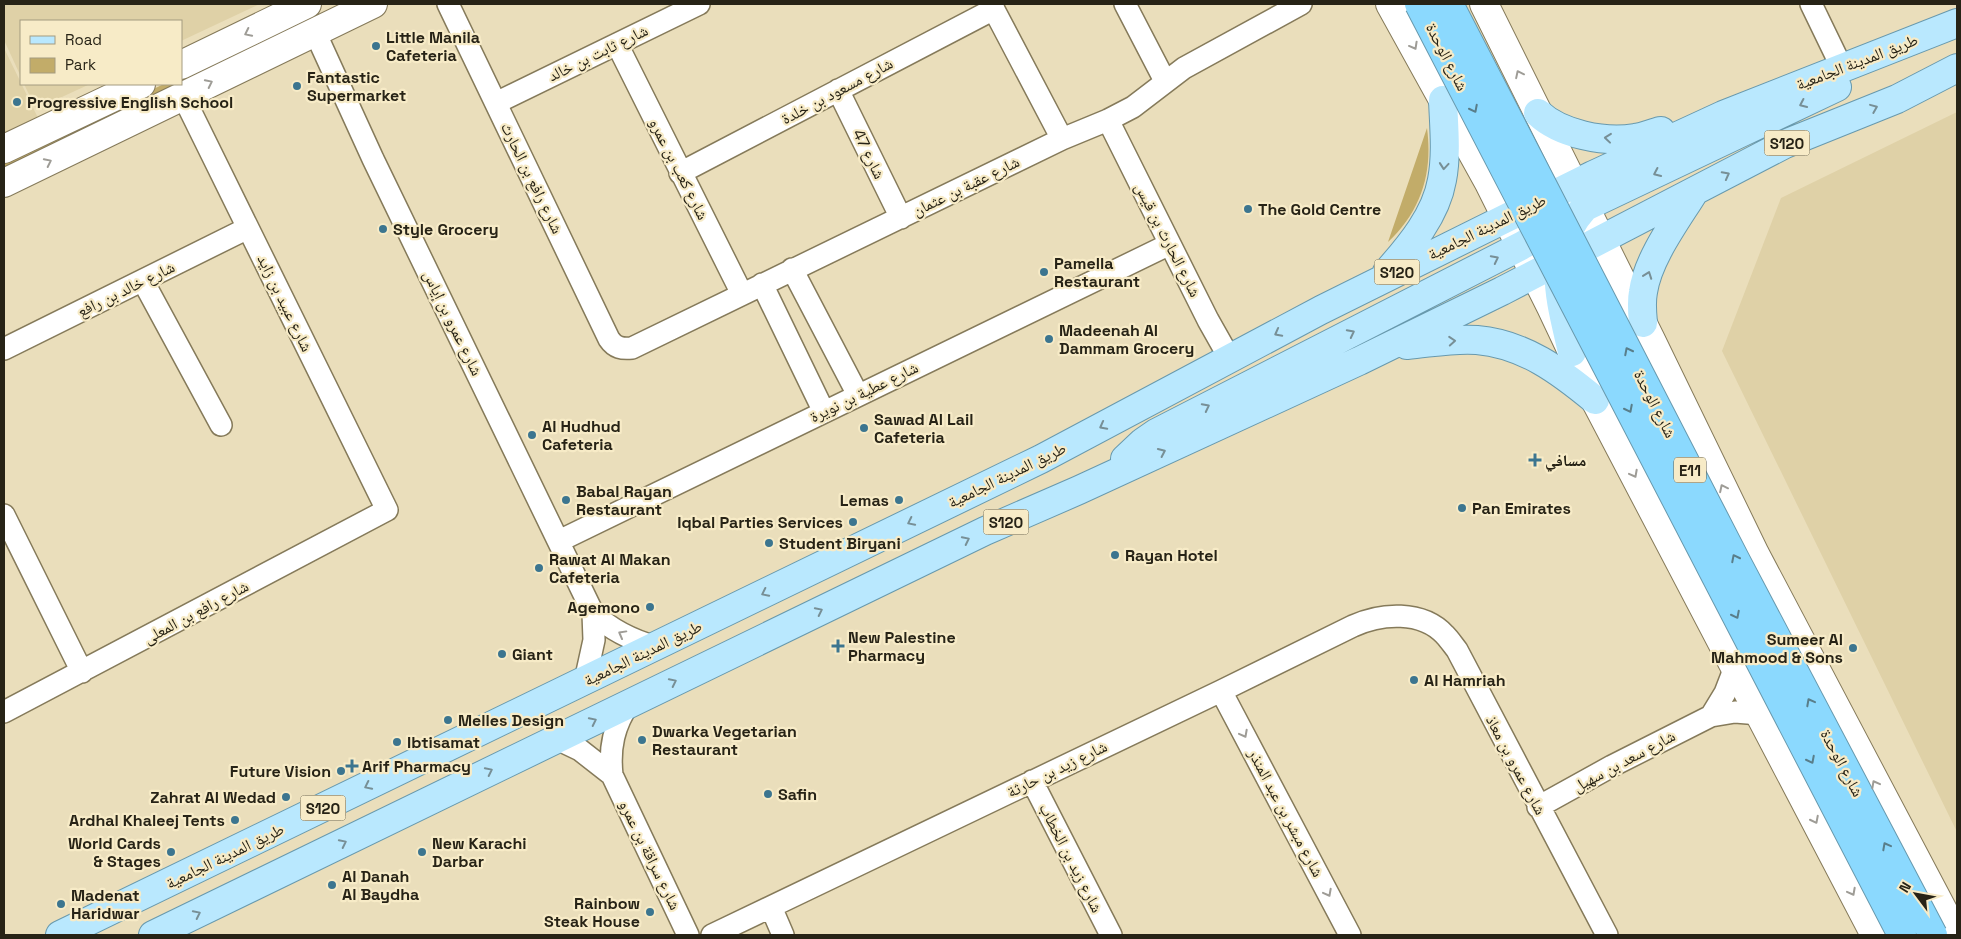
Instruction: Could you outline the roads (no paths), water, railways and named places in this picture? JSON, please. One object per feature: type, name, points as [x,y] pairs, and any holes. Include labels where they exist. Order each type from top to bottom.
[{"type":"highway","name":"شارع الوحدة","points":[[1419,4],[1902,935]]},
{"type":"highway","name":"شارع الوحدة","points":[[1449,4],[1740,568],[1933,935]]},
{"type":"main road","name":"طريق المدينة الجامعية","points":[[60,935],[1041,459],[1380,280],[1506,217],[1580,196],[1723,114],[1957,23]]},
{"type":"main road","points":[[1111,476],[1131,452],[1156,433],[1533,239],[1554,221],[1569,197],[1580,196],[1832,90],[1871,65],[1888,50]]},
{"type":"main road","name":"S120","points":[[153,935],[985,531],[1111,476],[1386,348],[1602,240],[1785,144],[1897,98],[1957,68]]},
{"type":"main road","points":[[1380,280],[1406,252],[1417,236],[1431,210],[1442,182],[1444,163],[1443,100]]},
{"type":"main road","points":[[1538,113],[1547,121],[1564,128],[1583,134],[1617,139],[1634,138],[1723,114]]},
{"type":"main road","points":[[1643,323],[1643,292],[1647,276],[1662,244],[1694,191]]},
{"type":"main road","points":[[1572,352],[1560,302],[1546,268],[1561,248],[1574,219],[1580,196]]},
{"type":"main road","points":[[1386,348],[1455,340],[1476,340],[1498,344],[1536,358],[1554,368],[1595,400]]},
{"type":"street","points":[[182,63],[277,12],[307,4]]},
{"type":"street","points":[[4,183],[372,4]]},
{"type":"street","name":"شارع رافع بن الحارث","points":[[448,4],[609,339],[616,347],[621,349]]},
{"type":"street","name":"شارع ثابت بن خالد","points":[[496,103],[699,4]]},
{"type":"street","points":[[1125,4],[1165,82]]},
{"type":"street","name":"شارع عقبة بن عثمان","points":[[621,349],[632,348],[1062,139],[1108,120],[1145,100],[1184,68],[1301,4]]},
{"type":"street","points":[[1390,4],[1521,246],[1546,268]]},
{"type":"street","points":[[1484,4],[1779,602],[1956,935]]},
{"type":"street","points":[[1811,4],[1842,68]]},
{"type":"street","points":[[993,6],[1062,139]]},
{"type":"street","name":"شارع مسعود بن خلدة","points":[[680,172],[838,90],[993,6]]},
{"type":"street","name":"شارع عمرو بن إياس","points":[[315,32],[372,155],[593,613],[603,622],[628,638],[656,647]]},
{"type":"street","name":"شارع كعب بن عمرو","points":[[617,44],[742,294]]},
{"type":"street","points":[[4,149],[139,85]]},
{"type":"street","name":"شارع 47","points":[[838,90],[901,218]]},
{"type":"street","name":"شارع عبيد بن زايد","points":[[183,96],[387,510]]},
{"type":"street","name":"شارع الحارث بن قيس","points":[[1108,120],[1230,359]]},
{"type":"street","name":"شارع خالد بن رافع","points":[[4,349],[248,228]]},
{"type":"street","name":"شارع عطية بن نويرة","points":[[559,541],[1170,244]]},
{"type":"street","points":[[792,269],[858,395]]},
{"type":"street","points":[[143,281],[221,425]]},
{"type":"street","points":[[762,284],[824,412]]},
{"type":"street","points":[[1572,352],[1595,400],[1875,935]]},
{"type":"street","name":"شارع رافع بن المعلى","points":[[4,712],[387,510]]},
{"type":"street","points":[[4,515],[82,672]]},
{"type":"street","name":"شارع عمرو بن إياس","points":[[585,681],[594,640],[593,613]]},
{"type":"street","name":"شارع زيد بن حارثة","points":[[712,935],[1367,620],[1382,616],[1405,617]]},
{"type":"street","name":"شارع عمرو بن معاذ","points":[[1405,617],[1426,622],[1444,633],[1457,650],[1606,935]]},
{"type":"street","points":[[1711,716],[1726,692],[1735,666]]},
{"type":"street","name":"شارع مبشر بن عبد المنذر","points":[[1221,691],[1350,935]]},
{"type":"street","name":"شارع سراقة بن عمرو","points":[[629,703],[613,737],[610,762],[612,775],[688,935]]},
{"type":"street","name":"شارع سعد بن سهيل","points":[[1538,807],[1612,766],[1711,716],[1735,712],[1760,714]]},
{"type":"street","name":"شارع سراقة بن عمرو","points":[[557,739],[580,750],[612,775]]},
{"type":"street","name":"شارع زيد بن الخطاب","points":[[1032,781],[1111,935]]},
{"type":"street","points":[[771,907],[783,935]]},
{"type":"place","name":"Little Manila Cafeteria","points":[[376,46]]},
{"type":"place","name":"Fantastic Supermarket","points":[[297,86]]},
{"type":"place","name":"Progressive English School","points":[[17,102]]},
{"type":"place","name":"The Gold Centre","points":[[1248,209]]},
{"type":"place","name":"Style Grocery","points":[[383,229]]},
{"type":"place","name":"Pamella Restaurant","points":[[1044,272]]},
{"type":"place","name":"Madeenah Al Dammam Grocery","points":[[1049,339]]},
{"type":"place","name":"Sawad Al Lail Cafeteria","points":[[864,428]]},
{"type":"place","name":"Al Hudhud Cafeteria","points":[[532,435]]},
{"type":"place","name":"مسافي","points":[[1535,460]]},
{"type":"place","name":"Babal Rayan Restaurant","points":[[566,500]]},
{"type":"place","name":"Lemas","points":[[899,500]]},
{"type":"place","name":"Pan Emirates","points":[[1462,508]]},
{"type":"place","name":"Iqbal Parties Services","points":[[853,522]]},
{"type":"place","name":"Student Biryani","points":[[769,543]]},
{"type":"place","name":"Rayan Hotel","points":[[1115,555]]},
{"type":"place","name":"Rawat Al Makan Cafeteria","points":[[539,568]]},
{"type":"place","name":"Agemono","points":[[650,607]]},
{"type":"place","name":"New Palestine Pharmacy","points":[[838,646]]},
{"type":"place","name":"Sumeer Al Mahmood & Sons","points":[[1853,648]]},
{"type":"place","name":"Giant","points":[[502,654]]},
{"type":"place","name":"Al Hamriah","points":[[1414,680]]},
{"type":"place","name":"Melles Design","points":[[448,720]]},
{"type":"place","name":"Dwarka Vegetarian Restaurant","points":[[642,740]]},
{"type":"place","name":"Ibtisamat","points":[[397,742]]},
{"type":"place","name":"Arif Pharmacy","points":[[352,766]]},
{"type":"place","name":"Future Vision","points":[[341,771]]},
{"type":"place","name":"Safin","points":[[768,794]]},
{"type":"place","name":"Zahrat Al Wedad","points":[[286,797]]},
{"type":"place","name":"Ardhal Khaleej Tents","points":[[235,820]]},
{"type":"place","name":"World Cards & Stages","points":[[171,852]]},
{"type":"place","name":"New Karachi Darbar","points":[[422,852]]},
{"type":"place","name":"Al Danah Al Baydha","points":[[332,885]]},
{"type":"place","name":"Madenat Haridwar","points":[[61,904]]},
{"type":"place","name":"Rainbow Steak House","points":[[650,912]]}]
